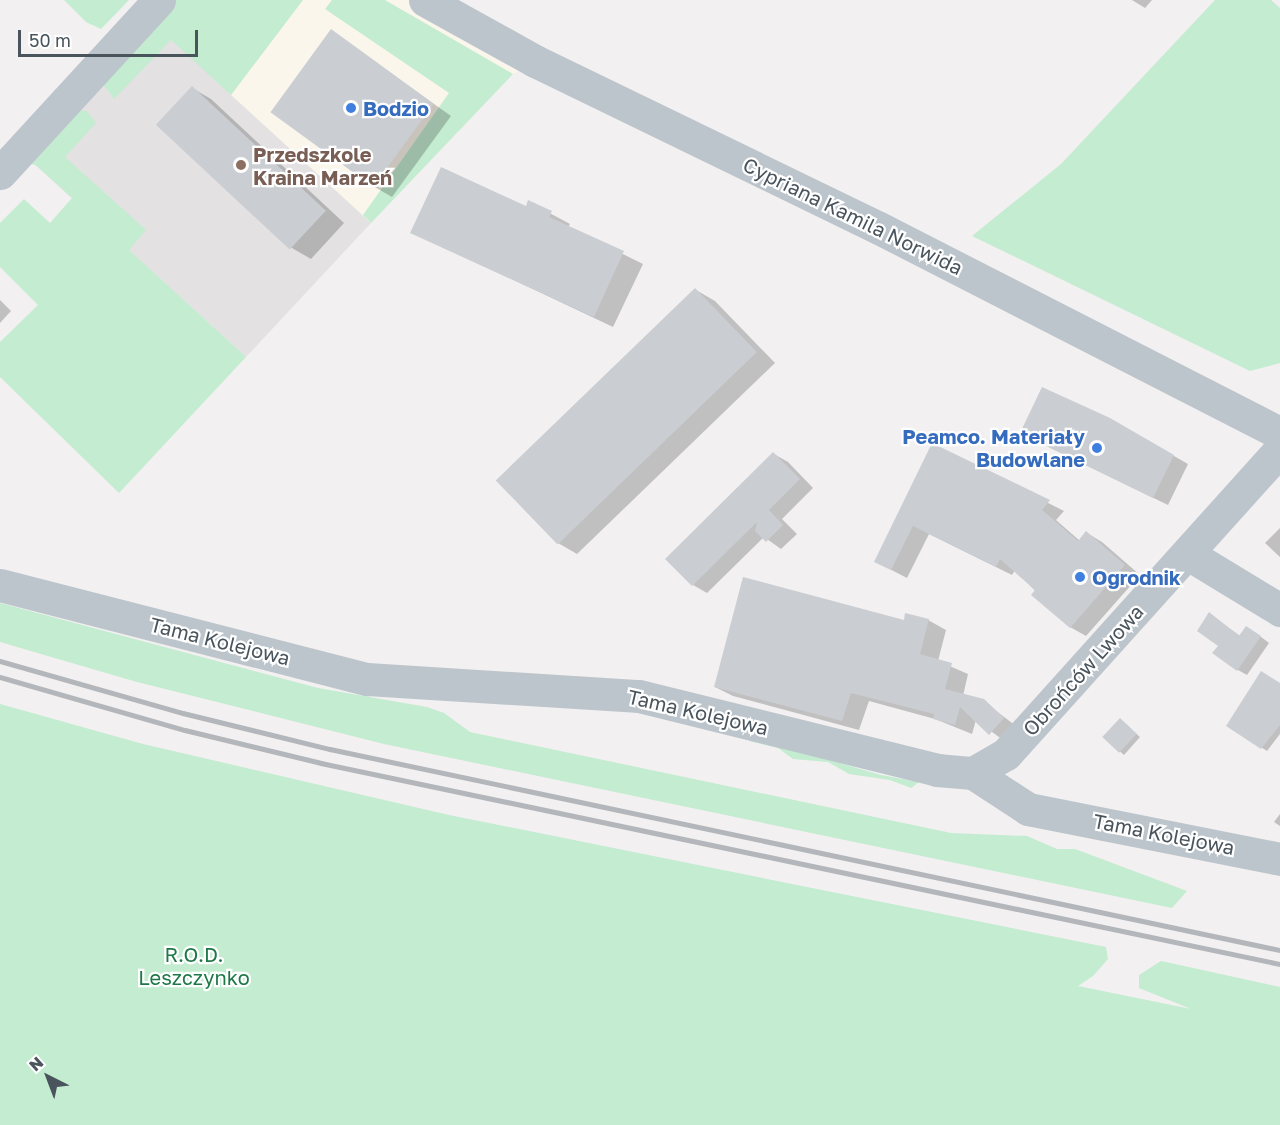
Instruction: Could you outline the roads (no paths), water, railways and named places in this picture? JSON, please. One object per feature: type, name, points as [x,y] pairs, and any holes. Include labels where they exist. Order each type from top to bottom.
[{"type":"street","points":[[0,173],[159,0]]},
{"type":"street","name":"Cypriana Kamila Norwida","points":[[425,0],[535,61],[879,228],[1280,433]]},
{"type":"street","name":"Obrońców Lwowa","points":[[973,773],[1006,754],[1280,450]]},
{"type":"street","points":[[1188,554],[1280,610]]},
{"type":"street","name":"Tama Kolejowa","points":[[0,585],[367,678],[639,696],[937,770],[973,773],[1028,809],[1280,859]]},
{"type":"railway","points":[[0,661],[183,713],[330,749],[1280,950]]},
{"type":"railway","points":[[0,677],[185,730],[321,763],[1280,964]]},
{"type":"place","name":"Bodzio","points":[[351,108]]},
{"type":"place","name":"Przedszkole Kraina Marzeń","points":[[241,165]]},
{"type":"place","name":"Peamco. Materiały Budowlane","points":[[1097,448]]},
{"type":"place","name":"Ogrodnik","points":[[1080,577]]},
{"type":"park label","name":"R.O.D. Leszczynko","points":[[194,966]]}]
